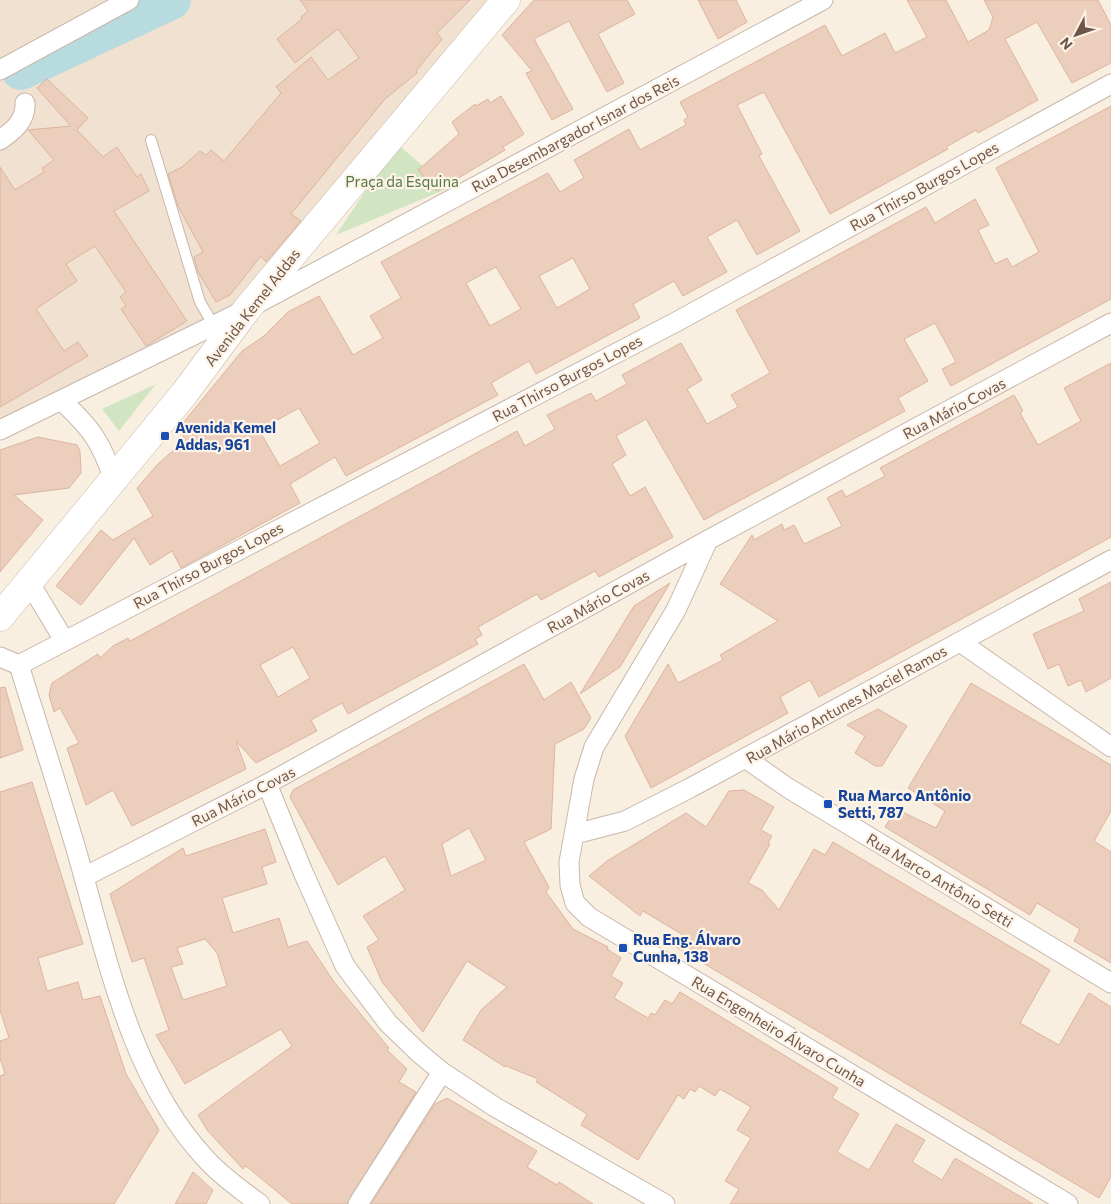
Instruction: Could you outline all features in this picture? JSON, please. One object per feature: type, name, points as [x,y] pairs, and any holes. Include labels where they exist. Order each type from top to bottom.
[{"type":"main road","name":"Avenida Kemel Addas","points":[[0,617],[184,394],[247,309],[506,0]]},
{"type":"street","points":[[0,70],[130,0]]},
{"type":"street","name":"Rua Desembargador Isnar dos Reis","points":[[0,430],[247,309],[823,0]]},
{"type":"street","name":"Rua Thirso Burgos Lopes","points":[[19,665],[676,322],[1111,84]]},
{"type":"street","points":[[0,140],[19,124],[24,116],[25,103]]},
{"type":"street","name":"Rua Mário Covas","points":[[84,877],[267,784],[708,540],[1111,324]]},
{"type":"street","points":[[62,401],[95,434],[114,480]]},
{"type":"street","name":"Rua Engenheiro Álvaro Cunha","points":[[708,540],[676,610],[594,747],[584,779],[569,862],[570,885],[575,903],[589,917],[1068,1204]]},
{"type":"street","name":"Rua Mário Antunes Maciel Ramos","points":[[575,834],[625,821],[1111,560]]},
{"type":"street","points":[[29,582],[64,640]]},
{"type":"street","points":[[960,642],[1111,747]]},
{"type":"street","points":[[0,657],[19,665],[84,877],[107,960],[148,1073],[177,1123],[205,1159],[260,1204]]},
{"type":"street","name":"Rua Marco Antônio Setti","points":[[745,758],[788,788],[1111,983]]},
{"type":"street","points":[[267,784],[303,872],[345,966],[388,1023],[442,1072],[495,1106],[665,1204]]},
{"type":"street","points":[[358,1204],[442,1072]]},
{"type":"lane","points":[[151,140],[200,302],[214,326]]},
{"type":"shaded area","points":[[0,0],[496,0],[236,309],[0,422]]},
{"type":"green space","name":"Praça da Esquina","points":[[397,144],[449,188],[336,235]]},
{"type":"green space","points":[[156,384],[119,431],[102,409]]},
{"type":"building","points":[[300,0],[470,0],[437,33],[442,39],[416,71],[417,73],[385,99],[291,214],[301,221],[266,262],[261,256],[230,295],[216,302],[198,272],[194,257],[203,252],[178,206],[168,174],[182,167],[200,151],[206,155],[211,150],[224,161],[281,93],[276,87],[311,57],[328,80],[359,58],[338,29],[295,63],[277,39],[302,19],[301,17],[308,11]]},
{"type":"building","points":[[534,0],[627,0],[635,14],[598,34],[624,83],[607,92],[569,21],[534,39],[573,109],[552,120],[526,73],[532,71],[502,35]]},
{"type":"building","points":[[698,0],[736,0],[747,22],[718,39]]},
{"type":"building","points":[[907,0],[946,0],[968,42],[989,30],[993,17],[984,0],[1098,0],[1111,25],[1111,63],[1072,83],[1037,22],[1005,39],[1038,100],[978,133],[976,130],[946,147],[948,149],[830,214],[764,92],[737,105],[762,154],[759,156],[800,231],[757,255],[737,220],[707,237],[727,272],[683,296],[674,281],[633,304],[640,318],[536,374],[529,361],[491,383],[498,395],[346,476],[335,457],[290,484],[300,503],[181,568],[172,551],[150,565],[134,538],[81,605],[56,586],[101,530],[113,540],[153,516],[137,488],[158,464],[176,448],[174,446],[184,437],[178,429],[242,351],[264,336],[288,312],[319,296],[353,355],[383,338],[370,316],[401,298],[381,262],[548,173],[560,192],[584,178],[574,160],[629,129],[640,150],[686,125],[684,120],[688,117],[680,102],[825,25],[842,56],[885,33],[895,53],[927,37]],"holes":[[[573,258],[590,289],[557,308],[539,276]],[[496,267],[521,309],[490,326],[466,283]],[[299,408],[320,443],[280,466],[259,430]]]},
{"type":"building","points":[[47,79],[88,118],[77,130],[103,157],[117,147],[137,177],[141,174],[149,191],[114,211],[187,321],[146,346],[121,309],[126,306],[120,297],[126,292],[95,246],[66,264],[77,281],[36,309],[64,351],[78,342],[88,356],[0,407],[0,167],[15,190],[44,172],[42,168],[54,160],[28,130],[71,126],[37,88]]},
{"type":"building","points":[[501,96],[524,134],[503,147],[505,150],[437,191],[418,170],[459,134],[452,122],[475,104],[476,106],[488,99],[490,103]]},
{"type":"building","points":[[1111,106],[1111,299],[951,386],[942,369],[956,362],[935,323],[904,339],[928,381],[898,398],[905,411],[704,520],[646,419],[616,436],[626,455],[612,464],[630,496],[645,487],[673,537],[599,577],[595,571],[541,600],[537,594],[478,627],[482,635],[475,639],[478,644],[348,714],[342,703],[311,720],[317,731],[256,763],[236,741],[246,769],[132,826],[113,790],[86,805],[67,748],[79,743],[60,708],[54,712],[49,695],[52,683],[98,654],[100,658],[113,646],[128,638],[130,641],[517,431],[525,446],[555,429],[547,415],[591,393],[596,401],[627,384],[622,375],[681,343],[702,380],[687,389],[707,424],[738,407],[731,395],[770,373],[736,310],[926,207],[935,223],[975,199],[989,225],[978,230],[995,264],[1007,258],[1012,267],[1039,252],[996,168]],"holes":[[[293,647],[310,678],[278,697],[260,665]]]},
{"type":"building","points":[[1111,363],[1111,537],[819,697],[810,680],[780,697],[788,713],[651,788],[625,736],[668,664],[678,683],[723,660],[720,655],[778,621],[720,584],[752,535],[754,540],[782,524],[784,530],[794,525],[804,544],[842,526],[827,498],[842,490],[846,497],[885,476],[880,468],[1014,395],[1023,411],[1020,413],[1038,445],[1081,421],[1064,388]]},
{"type":"building","points":[[38,437],[77,445],[80,451],[81,473],[69,488],[14,495],[43,520],[0,572],[0,450]]},
{"type":"building","points":[[1111,582],[1111,678],[1086,692],[1081,680],[1068,686],[1059,664],[1048,669],[1033,634],[1084,611],[1079,599]]},
{"type":"building","points":[[670,583],[620,667],[580,694],[634,606]]},
{"type":"building","points":[[524,664],[544,700],[571,682],[591,718],[584,729],[555,744],[551,829],[524,842],[549,887],[546,892],[573,929],[608,947],[607,949],[621,958],[611,976],[623,983],[614,998],[648,1018],[651,1013],[655,1015],[665,1000],[672,1004],[680,992],[838,1088],[832,1098],[859,1114],[837,1152],[869,1170],[896,1124],[925,1140],[912,1162],[942,1180],[955,1158],[1033,1204],[730,1204],[739,1189],[725,1181],[751,1138],[737,1130],[751,1107],[720,1089],[715,1096],[699,1086],[695,1092],[690,1089],[684,1099],[678,1095],[638,1160],[581,1125],[587,1114],[536,1082],[538,1079],[505,1067],[463,1040],[481,1010],[507,987],[467,961],[423,1032],[382,982],[367,947],[379,940],[363,916],[405,890],[385,856],[338,885],[290,797],[293,790]],"holes":[[[469,828],[486,860],[451,876],[442,844]]]},
{"type":"building","points":[[971,683],[1111,765],[1111,811],[1094,841],[1111,852],[1111,963],[1074,941],[1080,929],[1037,903],[1030,915],[885,827],[896,809],[936,828],[945,811],[908,788]]},
{"type":"building","points":[[5,687],[23,750],[0,758],[0,688]]},
{"type":"building","points":[[878,709],[907,726],[882,766],[875,766],[855,753],[865,736],[847,725]]},
{"type":"building","points":[[32,782],[83,944],[38,958],[47,991],[78,982],[83,1000],[100,996],[126,1074],[159,1130],[114,1204],[0,1204],[0,1076],[5,1074],[0,1058],[0,1041],[9,1038],[0,1010],[0,792]]},
{"type":"building","points":[[744,790],[774,807],[761,830],[772,836],[768,843],[770,844],[748,883],[762,890],[779,910],[814,849],[825,855],[833,842],[1050,970],[1020,1023],[1059,1045],[1089,993],[1111,1007],[1111,1177],[1099,1198],[676,947],[683,935],[643,911],[640,916],[589,876],[607,861],[686,813],[706,827],[729,791]]},
{"type":"building","points":[[265,829],[276,862],[262,867],[267,884],[222,898],[233,933],[279,918],[288,947],[307,941],[334,982],[389,1048],[387,1050],[407,1069],[399,1082],[416,1092],[347,1204],[292,1204],[246,1166],[243,1169],[207,1130],[198,1115],[292,1046],[281,1029],[185,1084],[156,1035],[169,1030],[144,958],[132,962],[110,894],[183,848],[186,856]],"holes":[[[205,939],[217,953],[227,986],[183,1000],[171,967],[183,964],[177,948]]]},
{"type":"building","points":[[447,1098],[537,1151],[527,1167],[557,1185],[559,1182],[593,1204],[371,1204],[435,1104]]},
{"type":"building","points":[[193,1172],[213,1190],[206,1204],[175,1204]]},
{"type":"waterway","points":[[21,70],[171,0]]},
{"type":"place","name":"Avenida Kemel Addas, 961","points":[[165,436]]},
{"type":"place","name":"Rua Marco Antônio Setti, 787","points":[[828,804]]},
{"type":"place","name":"Rua Eng. Álvaro Cunha, 138","points":[[623,948]]}]
